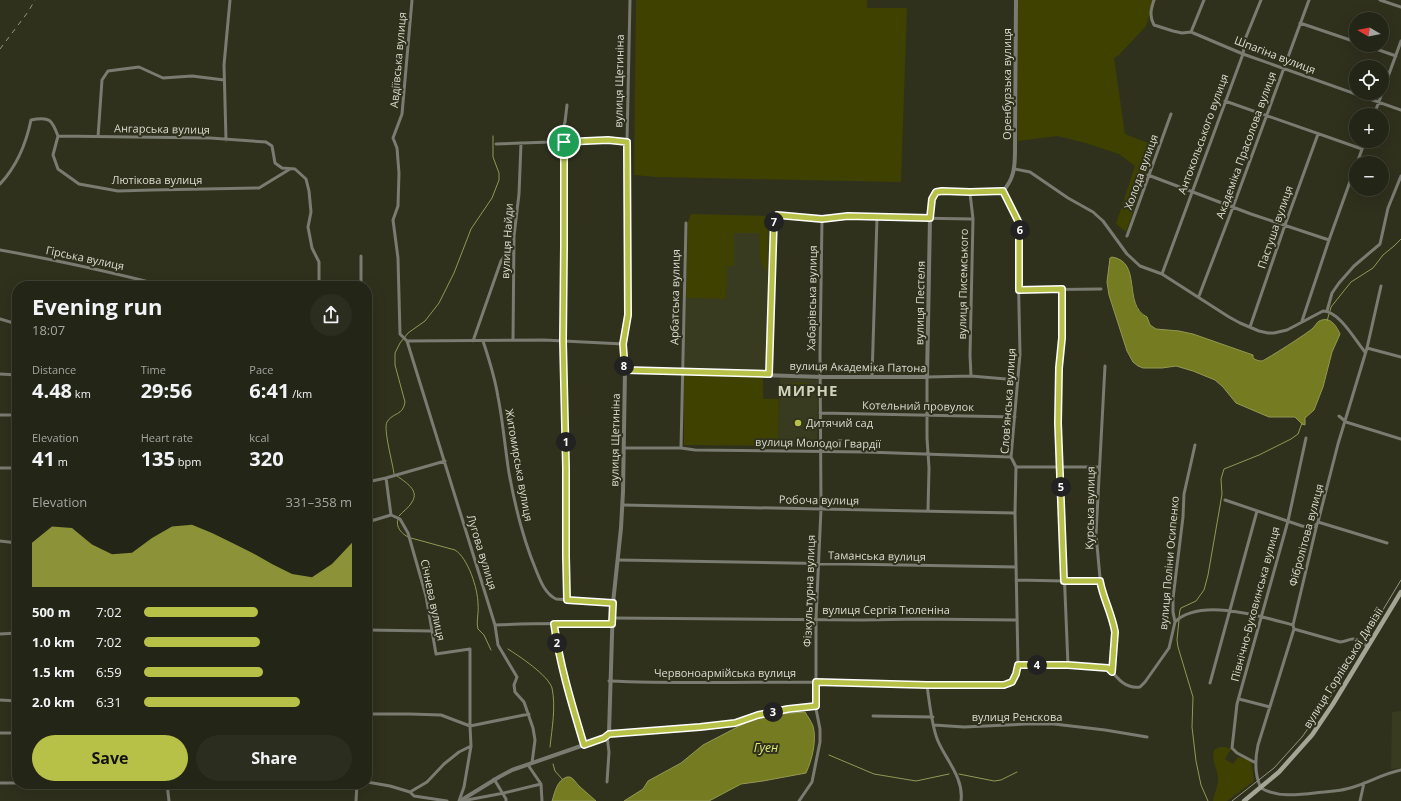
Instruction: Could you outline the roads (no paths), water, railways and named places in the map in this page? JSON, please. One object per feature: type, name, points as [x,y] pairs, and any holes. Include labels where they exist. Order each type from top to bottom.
[{"type":"main road","name":"вулиця Горлівської Дивізії","points":[[1244,801],[1261,788],[1289,762],[1312,735],[1401,592]]},
{"type":"street","points":[[226,140],[224,65],[230,0]]},
{"type":"street","name":"Авдіївська вулиця","points":[[407,341],[400,334],[398,258],[393,220],[398,206],[398,173],[397,148],[393,138],[402,114],[412,0]]},
{"type":"street","name":"вулиця Щетиніна","points":[[608,735],[612,618],[623,505],[625,370],[623,344],[628,315],[627,142],[630,0]]},
{"type":"street","name":"Оренбурзька вулиця","points":[[1015,169],[1016,0]]},
{"type":"street","name":"Шпагіна вулиця","points":[[1154,0],[1150,13],[1150,18],[1154,25],[1182,33],[1192,32],[1242,54],[1401,110]]},
{"type":"street","points":[[1192,32],[1204,0]]},
{"type":"street","name":"Антокольського вулиця","points":[[1162,274],[1242,54],[1246,37],[1261,0]]},
{"type":"street","name":"Академіка Прасолова вулиця","points":[[1199,296],[1309,0]]},
{"type":"street","points":[[1380,0],[1401,7]]},
{"type":"street","points":[[1300,23],[1349,40]]},
{"type":"street","points":[[1377,108],[1401,41]]},
{"type":"street","points":[[1385,52],[1396,56]]},
{"type":"street","points":[[98,137],[102,80],[108,71],[139,67],[163,78],[192,76],[224,80]]},
{"type":"street","points":[[1225,100],[1266,116],[1362,149],[1359,156]]},
{"type":"street","points":[[567,105],[565,122],[561,136],[564,142],[563,341],[567,600]]},
{"type":"street","name":"Холода вулиця","points":[[1127,236],[1171,114]]},
{"type":"street","points":[[0,184],[7,177],[22,151],[32,120],[46,118],[53,122],[58,136]]},
{"type":"street","name":"Пастуша вулиця","points":[[1250,327],[1318,134]]},
{"type":"street","name":"Ангарська вулиця","points":[[58,136],[210,138],[266,142],[272,146],[275,164],[282,168],[290,169]]},
{"type":"street","name":"Лютікова вулиця","points":[[58,136],[53,155],[58,169],[79,184],[118,192],[260,188],[290,169]]},
{"type":"street","points":[[496,144],[608,140],[627,142]]},
{"type":"street","name":"вулиця Найди","points":[[513,340],[514,253],[519,194],[521,143]]},
{"type":"street","points":[[290,169],[296,169],[306,179],[311,212],[308,227],[312,248],[319,262],[319,281]]},
{"type":"street","points":[[970,192],[1003,191],[1011,182],[1015,169],[1030,172],[1068,198],[1093,212],[1140,266],[1162,274],[1199,296],[1229,317],[1250,327],[1268,333],[1274,333],[1287,330],[1322,311],[1327,311],[1341,321],[1365,352]]},
{"type":"street","points":[[1148,175],[1233,207],[1328,240]]},
{"type":"street","points":[[1327,311],[1332,293],[1339,283],[1354,266],[1380,244],[1388,208],[1401,176]]},
{"type":"street","points":[[1302,321],[1328,240],[1349,183]]},
{"type":"street","name":"Слов'янська вулиця","points":[[1003,191],[1019,223],[1020,354],[1011,457],[1016,467],[1016,620],[1018,665],[1014,678],[1008,684]]},
{"type":"street","name":"вулиця Пестеля","points":[[928,511],[926,416],[930,218],[932,199],[936,192],[970,192]]},
{"type":"street","name":"вулиця Писемського","points":[[970,192],[973,219],[970,355],[971,376]]},
{"type":"street","points":[[769,374],[774,218],[777,215],[822,219],[848,216],[877,218],[973,219]]},
{"type":"street","points":[[872,377],[877,218]]},
{"type":"street","name":"Хабарівська вулиця","points":[[821,377],[822,219]]},
{"type":"street","name":"Арбатська вулиця","points":[[681,448],[686,223]]},
{"type":"street","name":"Гірська вулиця","points":[[0,250],[51,259],[146,281]]},
{"type":"street","points":[[472,341],[501,261],[504,256],[514,253]]},
{"type":"street","points":[[361,256],[361,281]]},
{"type":"street","name":"Фібролітова вулиця","points":[[1294,629],[1293,625],[1338,444],[1346,422],[1367,348],[1381,286]]},
{"type":"street","points":[[1062,289],[1063,325],[1059,368],[1058,423],[1061,466],[1068,665]]},
{"type":"street","points":[[1019,290],[1101,290]]},
{"type":"street","points":[[0,319],[12,323]]},
{"type":"street","points":[[407,341],[513,340],[623,344]]},
{"type":"street","name":"Лугова вулиця","points":[[407,341],[496,625],[498,645],[517,677],[514,685],[514,692],[524,702],[529,714],[535,740],[530,764]]},
{"type":"street","name":"Житомирська вулиця","points":[[483,341],[498,396],[509,472],[524,540],[539,578],[547,593],[556,599],[613,603]]},
{"type":"street","points":[[1367,348],[1401,357]]},
{"type":"street","name":"Курська вулиця","points":[[1105,366],[1096,534],[1100,581],[1103,596],[1114,625],[1115,632],[1112,672]]},
{"type":"street","name":"вулиця Академіка Патона","points":[[625,370],[821,377],[971,376],[1018,380]]},
{"type":"street","points":[[0,374],[12,375]]},
{"type":"street","name":"Фізкультурна вулиця","points":[[799,801],[812,782],[820,742],[820,729],[816,706],[816,619],[821,510],[821,377]]},
{"type":"street","name":"Котельний провулок","points":[[820,413],[1015,417]]},
{"type":"street","points":[[0,415],[12,415]]},
{"type":"street","points":[[1339,416],[1346,422],[1401,439]]},
{"type":"street","name":"Північно-Буковинська вулиця","points":[[1256,763],[1237,753],[1232,748],[1238,699],[1288,521],[1306,438]]},
{"type":"street","name":"вулиця Поліни Осипенко","points":[[1018,665],[1068,665],[1108,668],[1121,682],[1126,685],[1134,688],[1140,688],[1145,682],[1169,648],[1177,620],[1173,612],[1173,598],[1183,517],[1184,494],[1194,445]]},
{"type":"street","name":"вулиця Молодої Гвардії","points":[[624,448],[681,448],[695,450],[1011,457]]},
{"type":"street","points":[[372,481],[445,460]]},
{"type":"street","points":[[1016,467],[1099,467]]},
{"type":"street","points":[[0,468],[12,468]]},
{"type":"street","points":[[372,521],[393,516],[386,478]]},
{"type":"street","points":[[1225,500],[1309,527],[1313,527],[1318,523],[1387,543]]},
{"type":"street","name":"Робоча вулиця","points":[[623,505],[1015,513]]},
{"type":"street","points":[[1210,683],[1257,510]]},
{"type":"street","name":"Січнева вулиця","points":[[393,516],[400,519],[411,541],[426,596],[436,654],[470,649],[470,726]]},
{"type":"street","points":[[0,541],[12,542]]},
{"type":"street","name":"Таманська вулиця","points":[[618,560],[1016,567]]},
{"type":"street","points":[[1016,580],[1100,581]]},
{"type":"street","points":[[1177,620],[1191,612],[1230,610],[1261,616],[1293,625]]},
{"type":"street","name":"вулиця Сергія Тюленіна","points":[[612,618],[1016,620]]},
{"type":"street","points":[[496,625],[529,623],[612,624]]},
{"type":"street","points":[[554,624],[558,653],[568,694],[584,745]]},
{"type":"street","points":[[1368,647],[1354,639],[1347,642],[1340,642],[1294,629],[1258,745],[1256,776],[1261,788],[1265,790],[1278,794],[1304,794],[1346,789],[1401,770]]},
{"type":"street","points":[[372,630],[432,631]]},
{"type":"street","points":[[0,634],[12,633]]},
{"type":"street","name":"Червоноармійська вулиця","points":[[610,681],[816,682],[927,685],[1008,684]]},
{"type":"street","points":[[927,685],[937,740],[954,770],[962,793],[961,801]]},
{"type":"street","points":[[1238,699],[1270,707]]},
{"type":"street","points":[[0,700],[12,701]]},
{"type":"street","points":[[460,801],[494,779],[608,735],[735,723],[758,715],[788,709],[816,706]]},
{"type":"street","points":[[372,714],[441,715],[470,726],[529,714]]},
{"type":"street","points":[[872,716],[932,717]]},
{"type":"street","name":"вулиця Ренскова","points":[[934,726],[964,727],[1054,724],[1147,737]]},
{"type":"street","points":[[460,801],[471,746],[470,726]]},
{"type":"street","points":[[0,733],[12,733]]},
{"type":"street","points":[[607,782],[610,752],[608,735]]},
{"type":"street","points":[[410,792],[427,782],[444,764],[459,752],[471,746]]},
{"type":"street","points":[[530,764],[541,784],[542,801]]},
{"type":"street","points":[[494,779],[504,793],[506,801]]},
{"type":"street","points":[[0,783],[12,783]]},
{"type":"street","points":[[372,783],[410,792],[414,796],[447,801]]},
{"type":"street","points":[[1360,801],[1364,783]]},
{"type":"street","points":[[460,801],[504,793],[541,784]]},
{"type":"street","points":[[167,789],[168,801]]},
{"type":"street","points":[[356,801],[357,789]]},
{"type":"water","points":[[1112,257],[1121,261],[1127,267],[1135,303],[1140,311],[1147,317],[1150,325],[1156,329],[1193,334],[1253,355],[1253,358],[1258,361],[1262,361],[1288,346],[1310,331],[1318,322],[1325,319],[1331,321],[1340,334],[1332,352],[1323,387],[1314,410],[1305,418],[1305,425],[1295,417],[1269,417],[1236,403],[1215,380],[1193,371],[1176,366],[1143,368],[1133,362],[1127,351],[1109,295],[1107,282],[1110,258]]},
{"type":"water","name":"Гуен","points":[[805,712],[813,726],[814,732],[812,756],[806,773],[741,784],[709,801],[624,801],[643,789],[648,781],[681,763],[703,745],[753,719],[781,714]]},
{"type":"water","points":[[567,777],[573,779],[596,801],[552,801],[555,790],[561,781]]},
{"type":"waterway","points":[[394,474],[386,426],[389,419],[402,410],[405,402],[395,365],[395,353],[400,343],[408,333],[425,321],[439,303],[454,273],[471,229],[492,198],[499,180],[499,173],[493,157],[493,136]]},
{"type":"waterway","points":[[1330,311],[1331,307],[1351,282],[1373,268],[1383,255],[1401,239]]},
{"type":"waterway","points":[[1327,321],[1329,314]]},
{"type":"waterway","points":[[1179,617],[1181,608],[1196,601],[1204,590],[1222,494],[1221,479],[1224,469],[1259,455],[1291,439],[1298,434],[1302,423]]},
{"type":"waterway","points":[[397,476],[413,490],[414,494],[411,504],[399,516]]},
{"type":"waterway","points":[[398,519],[397,525],[403,534],[408,537]]},
{"type":"waterway","points":[[411,538],[455,550],[460,554],[471,574],[478,598],[478,629],[484,635],[491,650]]},
{"type":"waterway","points":[[1179,620],[1177,640],[1178,647],[1193,697],[1192,727],[1196,761],[1201,785],[1208,801]]},
{"type":"waterway","points":[[508,649],[526,661],[545,677],[552,688],[554,710],[550,747]]},
{"type":"waterway","points":[[829,755],[874,774],[916,781],[949,774]]},
{"type":"waterway","points":[[553,764],[555,771],[563,780]]},
{"type":"waterway","points":[[959,774],[994,781],[1001,780],[1017,772]]},
{"type":"tram line","points":[[1232,801],[1274,768],[1302,737],[1331,696],[1401,580]]},
{"type":"railway","points":[[0,49],[28,12],[35,0]]},
{"type":"place","name":"Дитячий сад","points":[[798,423]]},
{"type":"district","name":"МИРНЕ","points":[[808,391]]}]
